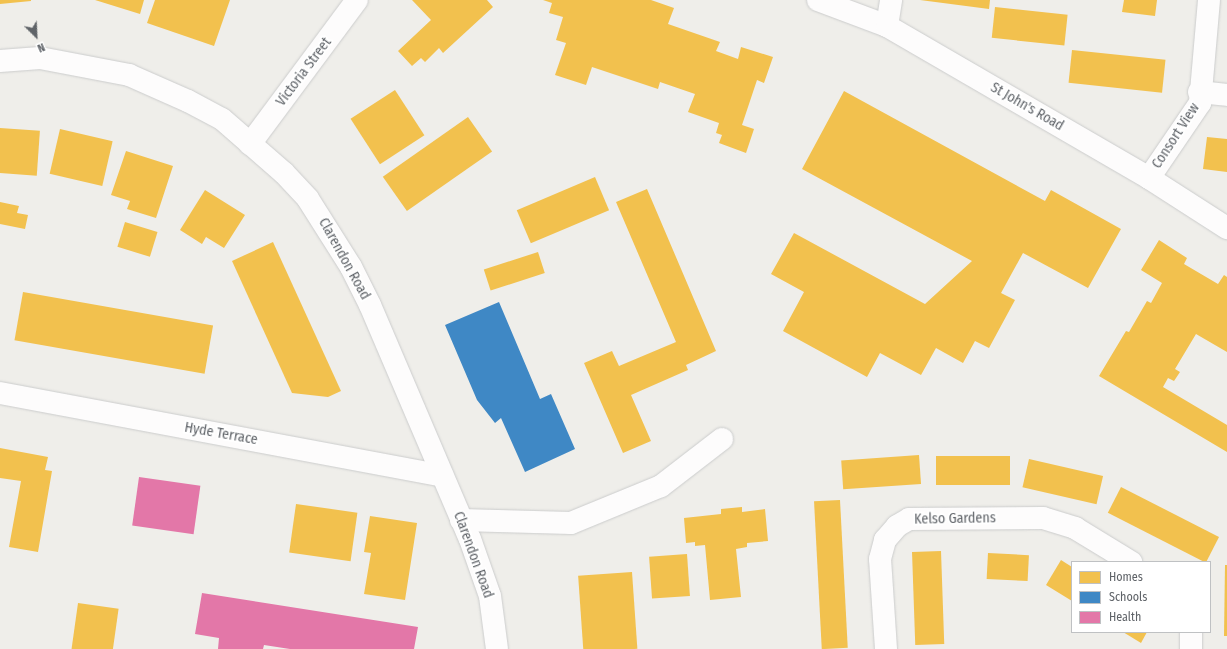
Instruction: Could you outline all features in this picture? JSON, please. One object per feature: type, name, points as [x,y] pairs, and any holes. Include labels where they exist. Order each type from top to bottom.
[{"type":"street","name":"Victoria Street","points":[[250,144],[357,0]]},
{"type":"street","name":"St John's Road","points":[[818,0],[888,26],[1149,178],[1227,228]]},
{"type":"street","points":[[888,26],[890,0]]},
{"type":"street","name":"Consort View","points":[[1149,178],[1200,103],[1199,92],[1209,0]]},
{"type":"street","name":"Clarendon Road","points":[[0,61],[40,58],[129,75],[222,120],[250,144],[308,199],[351,267],[370,305],[461,520],[490,596],[497,649]]},
{"type":"street","name":"Consort View","points":[[1199,92],[1227,95]]},
{"type":"street","name":"Hyde Terrace","points":[[0,393],[442,476]]},
{"type":"street","points":[[461,520],[571,523],[661,486],[722,439]]},
{"type":"street","name":"Kelso Gardens","points":[[886,649],[880,559],[886,540],[897,526],[909,519],[1043,518],[1075,528],[1129,561]]},
{"type":"street","points":[[1191,633],[1191,649]]},
{"type":"building: Homes","points":[[0,0],[31,0],[31,1],[0,4]]},
{"type":"building: Homes","points":[[95,0],[144,0],[140,14]]},
{"type":"building: Homes","points":[[155,0],[230,0],[214,46],[147,23]]},
{"type":"building: Homes","points":[[412,0],[487,0],[493,7],[443,53],[439,48],[425,62],[421,58],[412,66],[398,51],[431,20]]},
{"type":"building: Homes","points":[[543,0],[651,0],[674,8],[668,24],[720,42],[716,51],[738,59],[741,47],[773,57],[764,83],[757,80],[742,125],[754,129],[746,153],[719,143],[722,135],[716,133],[719,123],[688,112],[695,94],[660,82],[658,89],[592,67],[586,85],[555,75],[566,43],[556,40],[563,17],[549,13],[552,3]]},
{"type":"building: Homes","points":[[920,0],[990,0],[989,9]]},
{"type":"building: Homes","points":[[1124,0],[1157,0],[1155,16],[1122,12]]},
{"type":"building: Homes","points":[[995,7],[1068,15],[1064,45],[992,38]]},
{"type":"building: Homes","points":[[1072,50],[1165,60],[1162,93],[1069,83]]},
{"type":"building: Homes","points":[[395,90],[424,135],[380,164],[351,119]]},
{"type":"building: Homes","points":[[844,91],[1045,201],[1051,190],[1121,229],[1088,288],[1023,253],[1001,293],[1015,300],[989,348],[975,341],[963,363],[936,348],[921,375],[880,353],[867,377],[783,331],[804,292],[771,274],[794,233],[925,304],[972,261],[802,169]]},
{"type":"building: Homes","points":[[468,117],[492,151],[407,211],[383,177]]},
{"type":"building: Homes","points":[[0,128],[40,131],[37,176],[0,173]]},
{"type":"building: Homes","points":[[60,129],[113,141],[102,186],[50,174]]},
{"type":"building: Homes","points":[[1207,137],[1227,139],[1227,172],[1203,169]]},
{"type":"building: Homes","points":[[126,151],[173,166],[156,218],[127,209],[130,201],[111,195]]},
{"type":"building: Homes","points":[[595,177],[609,210],[531,243],[517,210]]},
{"type":"building: Homes","points":[[647,189],[716,351],[686,365],[688,370],[631,395],[651,441],[623,453],[584,363],[612,351],[619,366],[676,342],[616,202]]},
{"type":"building: Homes","points":[[205,190],[245,215],[224,248],[206,237],[202,244],[180,230]]},
{"type":"building: Homes","points":[[0,202],[19,206],[17,213],[28,215],[25,229],[0,224]]},
{"type":"building: Homes","points":[[125,222],[158,232],[150,257],[117,247]]},
{"type":"building: Homes","points":[[1159,240],[1187,258],[1184,264],[1218,284],[1224,275],[1227,277],[1227,352],[1196,334],[1175,369],[1180,372],[1174,381],[1168,378],[1163,387],[1227,425],[1227,452],[1099,376],[1126,331],[1129,332],[1147,301],[1151,303],[1162,283],[1141,270]]},
{"type":"building: Homes","points":[[273,242],[341,391],[328,397],[292,393],[232,261]]},
{"type":"building: Homes","points":[[538,252],[545,273],[491,291],[484,270]]},
{"type":"building: Homes","points":[[23,292],[213,326],[205,374],[14,340]]},
{"type":"building: Homes","points":[[0,448],[48,457],[45,470],[52,471],[38,552],[9,547],[21,481],[0,478]]},
{"type":"building: Homes","points":[[919,455],[921,484],[843,489],[841,460]]},
{"type":"building: Homes","points":[[936,456],[1010,456],[1010,485],[936,485]]},
{"type":"building: Homes","points":[[1029,459],[1103,476],[1097,504],[1022,487]]},
{"type":"building: Homes","points":[[1121,487],[1219,537],[1207,561],[1202,561],[1108,513]]},
{"type":"building: Homes","points":[[840,500],[848,648],[822,649],[814,501]]},
{"type":"building: Homes","points":[[296,504],[357,513],[351,561],[289,553]]},
{"type":"building: Homes","points":[[742,507],[742,512],[765,509],[768,541],[747,543],[747,547],[736,549],[741,597],[710,600],[705,545],[695,546],[695,542],[686,543],[684,518],[721,514],[721,509]]},
{"type":"building: Homes","points":[[370,516],[417,523],[405,600],[364,594],[371,553],[364,552]]},
{"type":"building: Homes","points":[[941,551],[944,644],[915,645],[912,552]]},
{"type":"building: Homes","points":[[988,553],[1029,555],[1028,581],[987,579]]},
{"type":"building: Homes","points":[[687,554],[690,596],[652,599],[649,557]]},
{"type":"building: Homes","points":[[1061,560],[1071,566],[1071,600],[1046,585]]},
{"type":"building: Homes","points":[[1225,565],[1227,565],[1227,636],[1224,636]]},
{"type":"building: Homes","points":[[632,572],[637,649],[583,649],[578,576]]},
{"type":"building: Homes","points":[[78,603],[119,609],[113,649],[72,649]]},
{"type":"building: Homes","points":[[1125,633],[1146,633],[1141,643]]},
{"type":"building: Schools","points":[[499,302],[540,399],[551,394],[575,449],[525,472],[501,418],[495,423],[477,400],[445,325]]},
{"type":"building: Health","points":[[139,477],[200,486],[194,534],[132,526]]},
{"type":"building: Health","points":[[202,593],[418,627],[414,649],[290,649],[264,645],[263,649],[218,649],[219,638],[195,634]]}]
